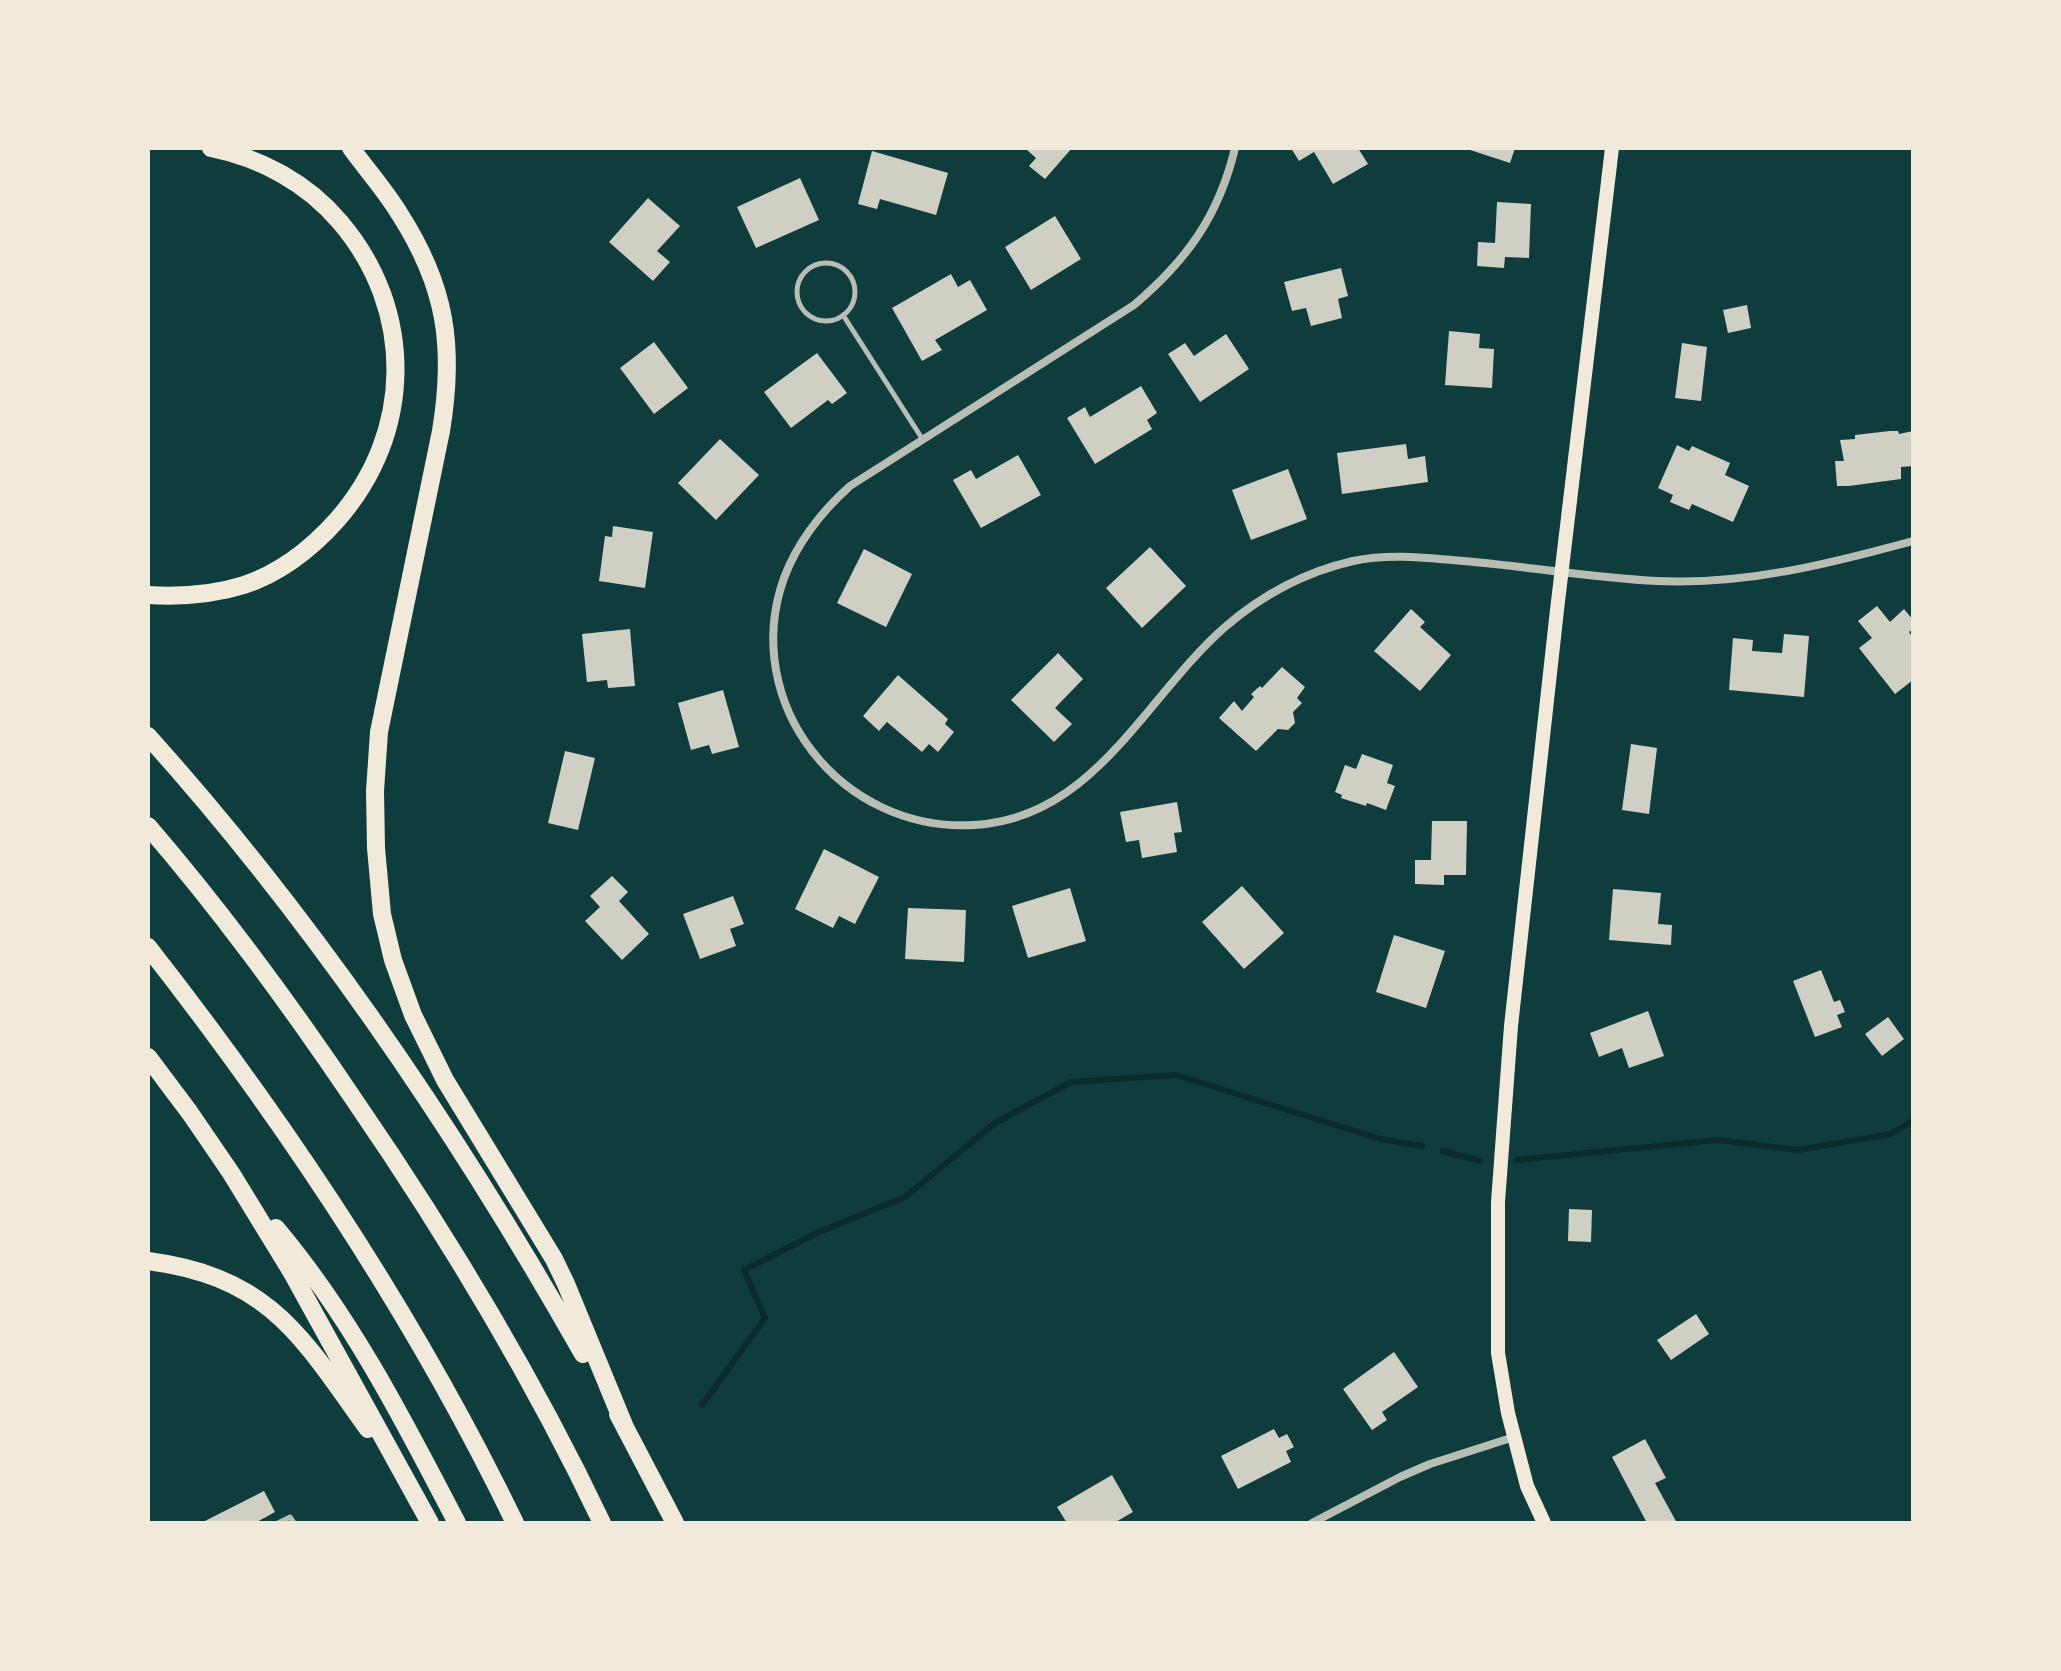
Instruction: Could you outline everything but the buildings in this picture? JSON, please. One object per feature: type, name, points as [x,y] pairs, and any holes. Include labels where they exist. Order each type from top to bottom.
[{"type":"highway","points":[[148,595],[175,597],[214,593],[245,584],[274,571],[327,532],[362,488],[380,452],[396,380],[393,327],[377,279],[350,234],[314,195],[292,180],[244,157],[211,148]]},
{"type":"highway","points":[[336,148],[378,185]]},
{"type":"highway","points":[[351,148],[413,235],[432,276],[444,318],[448,368],[441,431],[379,732],[375,791],[382,914],[393,960],[413,1015],[445,1080],[554,1259],[624,1425]]},
{"type":"highway","points":[[148,736],[244,849],[376,1027],[503,1218],[624,1425],[675,1523]]},
{"type":"highway","points":[[148,826],[233,930],[385,1143],[484,1304],[562,1443],[602,1523]]},
{"type":"highway","points":[[148,947],[250,1083],[332,1203],[425,1356],[515,1523]]},
{"type":"highway","points":[[148,1057],[231,1173],[291,1271],[430,1523]]},
{"type":"highway","points":[[231,1173],[307,1267],[341,1316],[378,1376],[457,1523]]},
{"type":"highway","points":[[148,1261],[195,1269],[218,1277],[276,1312],[318,1358],[420,1503]]},
{"type":"main road","points":[[1544,1523],[1527,1486],[1508,1413],[1498,1353],[1498,1202],[1511,1026],[1612,148]]},
{"type":"street","points":[[1235,148],[1230,171],[1207,224],[1161,282],[1134,305],[850,486],[829,505],[794,554],[783,581],[774,639],[784,700],[797,730],[814,756],[858,795],[914,819],[943,824],[974,825],[1002,821],[1033,810],[1062,796],[1089,777],[1192,660],[1222,629],[1253,604],[1284,585],[1319,570],[1355,560],[1395,555],[1655,581],[1704,582],[1753,578],[1835,563],[1913,541]]},
{"type":"street","points":[[1312,1523],[1420,1468],[1514,1437]]},
{"type":"lane","points":[[820,263],[831,263],[849,274],[855,295],[851,307],[843,315],[822,321],[802,309],[797,288],[809,268],[820,263]]},
{"type":"lane","points":[[843,315],[924,441]]},
{"type":"lane","points":[[278,1523],[290,1517],[294,1523]]},
{"type":"path","points":[[148,167],[148,280]]},
{"type":"waterway","points":[[702,1405],[765,1318],[744,1270],[819,1232],[905,1197],[995,1123],[1071,1082],[1176,1075],[1380,1139],[1422,1146]]},
{"type":"waterway","points":[[1517,1160],[1718,1140],[1798,1150],[1890,1134],[1913,1121]]},
{"type":"waterway","points":[[1443,1151],[1480,1161]]}]
